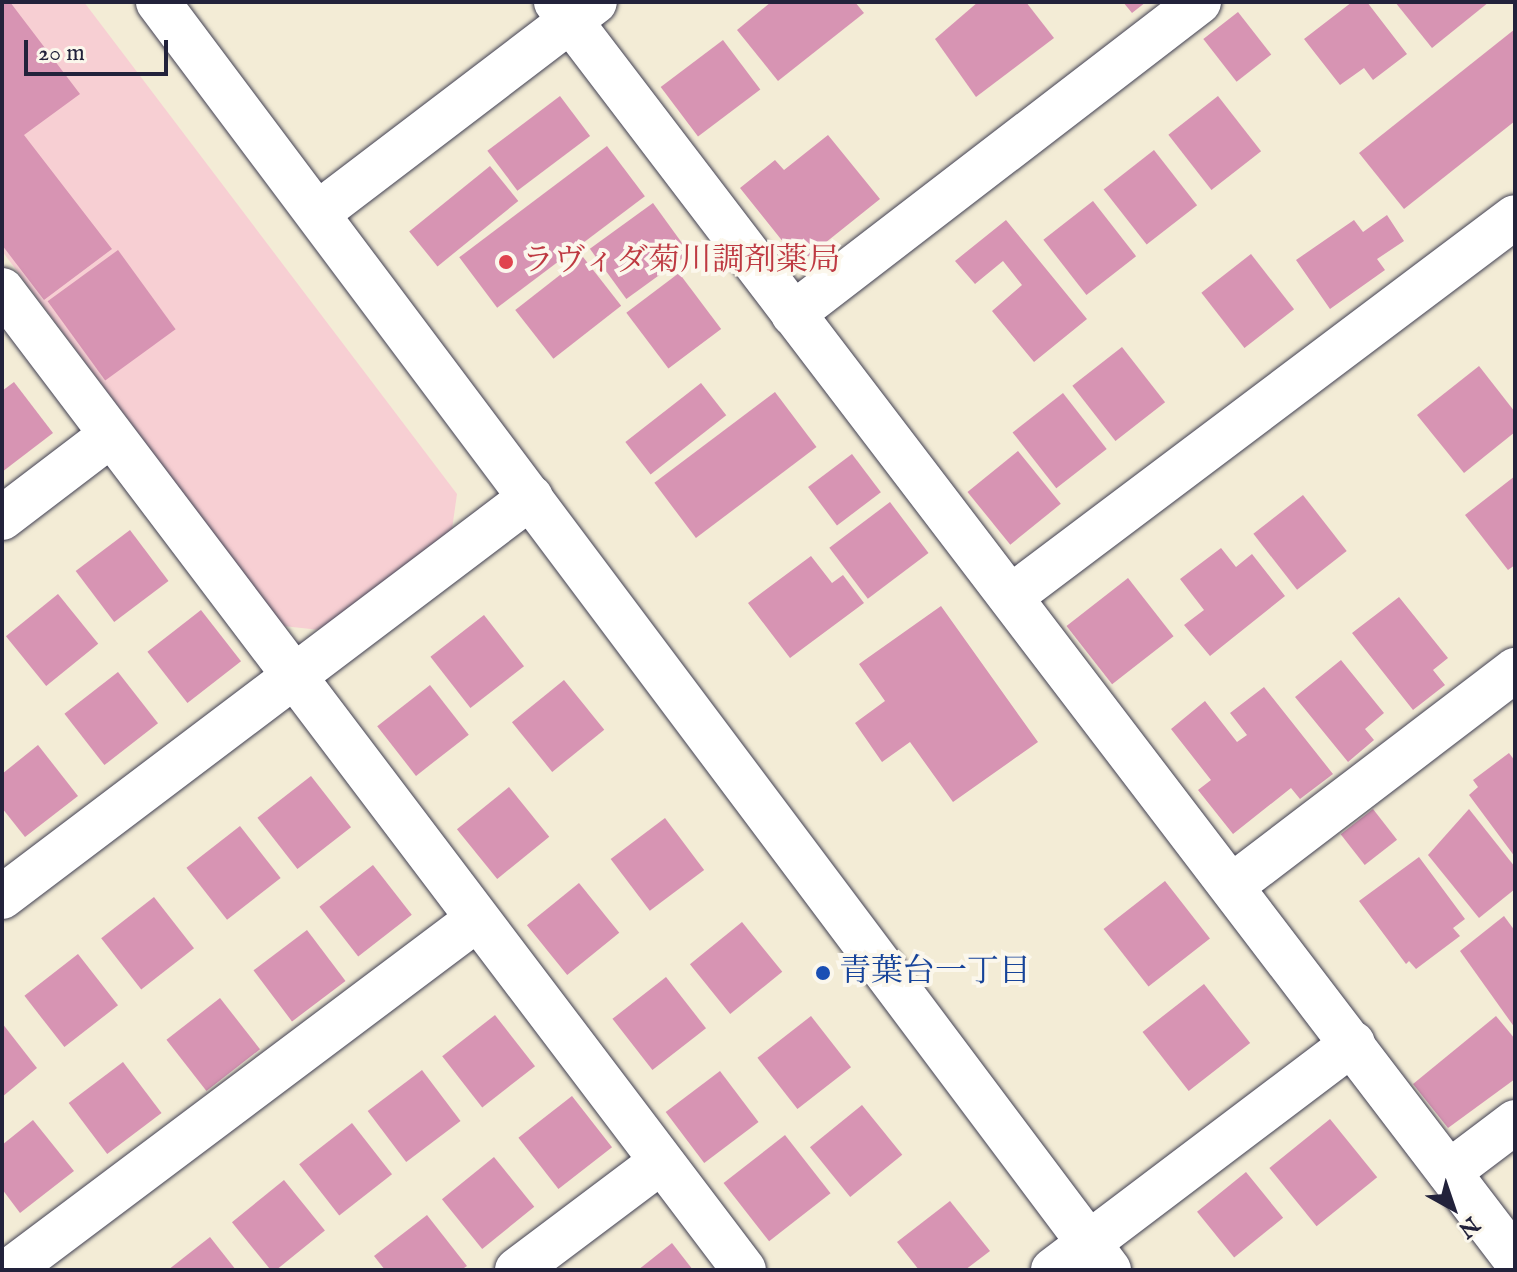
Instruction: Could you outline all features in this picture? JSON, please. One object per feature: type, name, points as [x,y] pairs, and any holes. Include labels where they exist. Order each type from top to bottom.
[{"type":"street","points":[[158,2],[1099,1257]]},
{"type":"street","points":[[793,314],[1199,2]]},
{"type":"street","points":[[318,213],[574,8],[793,314],[1013,595],[1515,1259]]},
{"type":"street","points":[[1013,595],[1515,217]]},
{"type":"street","points":[[2,290],[744,1270]]},
{"type":"street","points":[[2,518],[111,435]]},
{"type":"street","points":[[2,897],[531,497]]},
{"type":"street","points":[[1233,885],[1515,670]]},
{"type":"street","points":[[10,1270],[476,920]]},
{"type":"street","points":[[1053,1270],[1099,1257],[1353,1043]]},
{"type":"street","points":[[1449,1172],[1515,1122]]},
{"type":"street","points":[[517,1270],[661,1162]]},
{"type":"shaded area","points":[[2,2],[84,2],[457,494],[452,529],[320,630],[283,626],[2,251]]},
{"type":"building","points":[[2,2],[10,2],[80,94],[24,135],[112,249],[44,300],[2,245]]},
{"type":"building","points":[[771,2],[855,2],[864,13],[778,81],[737,30]]},
{"type":"building","points":[[978,2],[1026,2],[1054,38],[976,97],[935,39]]},
{"type":"building","points":[[1123,2],[1146,2],[1132,13]]},
{"type":"building","points":[[1352,2],[1367,2],[1407,54],[1373,80],[1364,68],[1340,85],[1304,39]]},
{"type":"building","points":[[1395,2],[1489,2],[1432,48]]},
{"type":"building","points":[[1238,12],[1271,55],[1237,82],[1203,39]]},
{"type":"building","points":[[1515,29],[1515,121],[1404,209],[1359,153]]},
{"type":"building","points":[[723,40],[760,90],[698,136],[661,87]]},
{"type":"building","points":[[560,96],[590,136],[517,191],[487,151]]},
{"type":"building","points":[[1218,96],[1261,151],[1211,190],[1168,135]]},
{"type":"building","points":[[828,135],[880,199],[800,263],[740,188],[775,160],[784,170]]},
{"type":"building","points":[[607,146],[645,196],[497,308],[459,257]]},
{"type":"building","points":[[1154,150],[1197,205],[1147,245],[1104,189]]},
{"type":"building","points":[[490,166],[518,201],[437,266],[409,231]]},
{"type":"building","points":[[1093,201],[1136,256],[1086,295],[1043,240]]},
{"type":"building","points":[[653,203],[689,253],[626,299],[590,249]]},
{"type":"building","points":[[1387,215],[1404,241],[1377,259],[1385,270],[1330,309],[1296,260],[1354,220],[1363,232]]},
{"type":"building","points":[[1006,220],[1087,319],[1034,362],[992,311],[1022,285],[1003,261],[975,284],[955,261]]},
{"type":"building","points":[[118,250],[176,329],[105,380],[48,301]]},
{"type":"building","points":[[1251,254],[1294,309],[1244,348],[1201,293]]},
{"type":"building","points":[[583,257],[621,306],[553,359],[515,310]]},
{"type":"building","points":[[679,273],[721,329],[668,369],[626,313]]},
{"type":"building","points":[[1122,347],[1165,402],[1115,441],[1072,386]]},
{"type":"building","points":[[1479,366],[1515,412],[1515,432],[1464,473],[1417,415]]},
{"type":"building","points":[[14,382],[53,433],[2,472],[2,391]]},
{"type":"building","points":[[701,383],[726,415],[651,474],[625,442]]},
{"type":"building","points":[[775,392],[817,447],[696,538],[654,483]]},
{"type":"building","points":[[1063,393],[1107,449],[1056,488],[1013,432]]},
{"type":"building","points":[[1018,451],[1061,504],[1010,545],[967,492]]},
{"type":"building","points":[[852,454],[881,492],[837,525],[808,487]]},
{"type":"building","points":[[1515,476],[1515,565],[1508,570],[1465,515]]},
{"type":"building","points":[[1303,495],[1347,551],[1297,590],[1253,534]]},
{"type":"building","points":[[890,502],[929,553],[868,599],[829,548]]},
{"type":"building","points":[[130,530],[169,581],[114,622],[76,571]]},
{"type":"building","points":[[1221,548],[1236,567],[1252,554],[1285,596],[1210,656],[1184,625],[1204,610],[1180,579]]},
{"type":"building","points":[[811,556],[832,583],[843,575],[864,603],[790,658],[748,603]]},
{"type":"building","points":[[1128,578],[1174,636],[1112,684],[1067,626]]},
{"type":"building","points":[[58,594],[98,644],[46,686],[6,636]]},
{"type":"building","points":[[1399,597],[1448,658],[1433,670],[1445,685],[1413,710],[1352,633]]},
{"type":"building","points":[[941,606],[1038,742],[953,802],[910,742],[882,762],[855,723],[885,701],[859,664]]},
{"type":"building","points":[[201,610],[241,661],[187,703],[147,652]]},
{"type":"building","points":[[484,615],[524,666],[470,708],[430,657]]},
{"type":"building","points":[[1341,660],[1384,713],[1365,729],[1374,740],[1348,762],[1295,697]]},
{"type":"building","points":[[118,672],[158,723],[104,765],[64,714]]},
{"type":"building","points":[[564,680],[604,730],[552,772],[512,722]]},
{"type":"building","points":[[430,685],[469,735],[416,776],[377,726]]},
{"type":"building","points":[[1264,687],[1333,774],[1300,799],[1291,788],[1233,834],[1198,790],[1211,780],[1171,729],[1205,701],[1237,742],[1247,735],[1230,713]]},
{"type":"building","points":[[38,745],[78,796],[25,837],[2,808],[2,774]]},
{"type":"building","points":[[1509,753],[1515,761],[1515,857],[1469,795],[1478,787],[1473,780]]},
{"type":"building","points":[[311,776],[351,827],[297,869],[257,818]]},
{"type":"building","points":[[509,787],[549,837],[497,879],[457,829]]},
{"type":"building","points":[[1373,809],[1397,840],[1365,865],[1341,834]]},
{"type":"building","points":[[1469,809],[1515,867],[1515,889],[1479,918],[1428,855]]},
{"type":"building","points":[[665,818],[704,870],[650,911],[611,859]]},
{"type":"building","points":[[240,826],[281,878],[227,920],[186,868]]},
{"type":"building","points":[[1419,857],[1465,919],[1453,928],[1460,936],[1416,969],[1409,961],[1406,964],[1359,901]]},
{"type":"building","points":[[373,865],[412,915],[358,957],[319,907]]},
{"type":"building","points":[[1165,881],[1210,939],[1148,987],[1104,929]]},
{"type":"building","points":[[579,883],[619,933],[567,975],[527,925]]},
{"type":"building","points":[[154,897],[194,948],[141,989],[101,938]]},
{"type":"building","points":[[1504,916],[1515,931],[1515,1028],[1460,951]]},
{"type":"building","points":[[742,922],[782,972],[730,1014],[690,964]]},
{"type":"building","points":[[307,930],[346,981],[292,1021],[253,970]]},
{"type":"building","points":[[78,954],[118,1005],[64,1047],[24,996]]},
{"type":"building","points":[[666,977],[706,1028],[652,1070],[612,1019]]},
{"type":"building","points":[[1204,984],[1250,1043],[1189,1091],[1143,1032]]},
{"type":"building","points":[[220,998],[260,1049],[206,1091],[166,1040]]},
{"type":"building","points":[[495,1015],[535,1066],[482,1107],[442,1056]]},
{"type":"building","points":[[811,1016],[851,1067],[797,1109],[757,1058]]},
{"type":"building","points":[[1496,1016],[1515,1039],[1515,1079],[1448,1128],[1413,1084]]},
{"type":"building","points":[[2,1023],[37,1068],[2,1097]]},
{"type":"building","points":[[123,1062],[162,1113],[107,1154],[69,1103]]},
{"type":"building","points":[[422,1070],[461,1121],[406,1162],[368,1111]]},
{"type":"building","points":[[720,1071],[759,1122],[704,1163],[666,1112]]},
{"type":"building","points":[[572,1096],[612,1147],[558,1189],[518,1138]]},
{"type":"building","points":[[862,1105],[902,1155],[850,1197],[810,1147]]},
{"type":"building","points":[[1330,1119],[1377,1177],[1317,1226],[1269,1168]]},
{"type":"building","points":[[33,1120],[74,1171],[20,1213],[2,1189],[2,1145]]},
{"type":"building","points":[[352,1123],[392,1174],[339,1215],[299,1164]]},
{"type":"building","points":[[785,1135],[831,1193],[769,1241],[724,1183]]},
{"type":"building","points":[[494,1157],[534,1207],[482,1249],[442,1199]]},
{"type":"building","points":[[1246,1172],[1283,1218],[1234,1257],[1197,1212]]},
{"type":"building","points":[[284,1180],[325,1231],[276,1270],[271,1270],[232,1222]]},
{"type":"building","points":[[950,1201],[990,1251],[965,1270],[919,1270],[897,1242]]},
{"type":"building","points":[[427,1215],[467,1266],[461,1270],[385,1270],[374,1256]]},
{"type":"building","points":[[210,1237],[236,1270],[168,1270]]},
{"type":"building","points":[[672,1243],[693,1270],[638,1270]]},
{"type":"place","name":"ラヴィダ菊川調剤薬局","points":[[506,262]]},
{"type":"place","name":"青葉台一丁目","points":[[823,973]]}]
